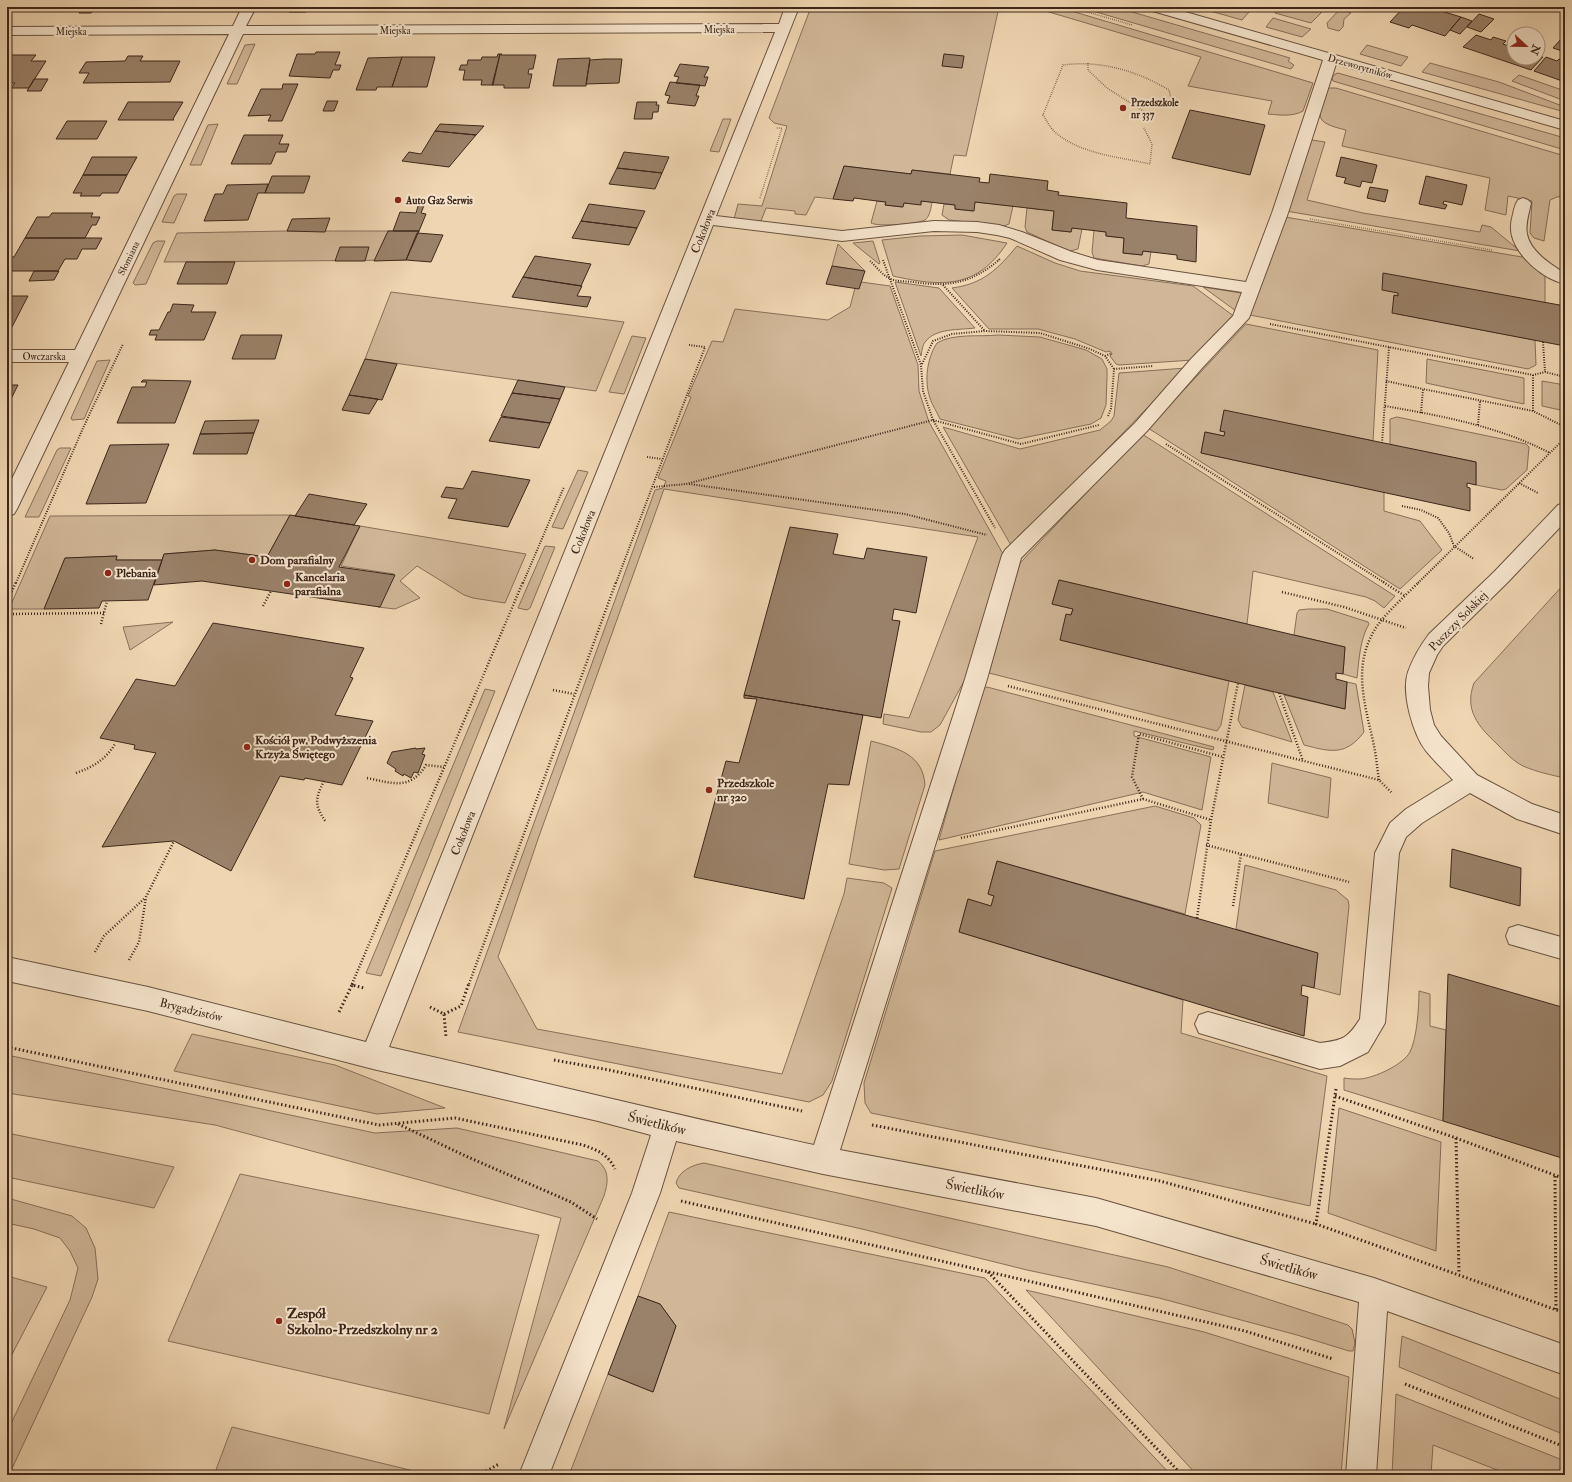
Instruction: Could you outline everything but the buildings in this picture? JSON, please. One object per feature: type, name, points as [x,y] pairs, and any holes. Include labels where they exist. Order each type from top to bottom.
[{"type":"street","name":"Słomiana","points":[[7,508],[249,7]]},
{"type":"street","name":"Cokołowa","points":[[373,1056],[792,7]]},
{"type":"street","name":"Drzeworytników","points":[[1154,7],[1565,126]]},
{"type":"street","name":"Miejska","points":[[7,31],[783,28]]},
{"type":"street","points":[[823,1160],[924,846],[976,679],[1012,555],[1141,427],[1197,363],[1241,318],[1280,213],[1331,58]]},
{"type":"street","points":[[1523,203],[1519,225],[1520,236],[1534,258],[1544,268],[1565,279]]},
{"type":"street","points":[[707,220],[832,236],[955,225],[999,230],[1016,235],[1083,262],[1252,288]]},
{"type":"street","name":"Owczarska","points":[[7,356],[81,356]]},
{"type":"street","name":"Puszczy Solskiej","points":[[1565,510],[1501,577],[1436,640],[1428,651],[1418,673],[1417,686],[1419,710],[1424,727],[1434,743],[1469,782],[1525,812],[1565,825]]},
{"type":"street","points":[[1208,1024],[1320,1056],[1340,1053],[1359,1043],[1372,1022],[1387,853],[1398,830],[1414,816],[1469,782]]},
{"type":"street","points":[[1518,936],[1565,949]]},
{"type":"street","name":"Brygadzistów","points":[[7,969],[148,1000],[373,1056]]},
{"type":"street","name":"Świetlików","points":[[373,1056],[598,1108],[667,1126],[823,1160],[1096,1212],[1374,1292],[1565,1360]]},
{"type":"street","points":[[534,1475],[646,1193],[667,1126]]},
{"type":"street","points":[[1361,1475],[1374,1292]]},
{"type":"path","points":[[1144,128],[1152,144],[1150,164],[1112,156],[1082,146],[1066,139],[1053,129],[1044,115],[1063,65],[1088,63],[1102,65],[1142,76],[1169,90],[1172,102]]},
{"type":"path","points":[[1088,63],[1088,70],[1107,88],[1151,116]]},
{"type":"path","points":[[726,223],[736,197],[759,200],[782,128],[775,128]]},
{"type":"path","points":[[1280,213],[1534,258]]},
{"type":"path","points":[[875,232],[889,278],[922,365],[923,391],[933,420],[1001,539],[1012,555]]},
{"type":"path","points":[[889,278],[927,284],[943,285],[963,283],[980,276],[1003,256],[1016,235]]},
{"type":"path","points":[[943,285],[985,331]]},
{"type":"path","points":[[1241,318],[1533,375],[1545,372],[1565,377]]},
{"type":"path","points":[[922,365],[933,341],[952,334],[985,331],[1040,333],[1090,349],[1105,356],[1114,369],[1111,408],[1108,417],[1104,420]]},
{"type":"path","points":[[1543,342],[1545,372]]},
{"type":"path","points":[[444,1014],[461,1006],[574,694],[654,487],[662,459],[705,347],[685,345]]},
{"type":"path","points":[[1382,443],[1389,347]]},
{"type":"path","points":[[1105,356],[1112,353]]},
{"type":"path","points":[[1114,369],[1197,363]]},
{"type":"path","points":[[1533,375],[1533,411]]},
{"type":"path","points":[[1386,381],[1533,411],[1565,427]]},
{"type":"path","points":[[1420,413],[1422,389]]},
{"type":"path","points":[[1478,425],[1480,401]]},
{"type":"path","points":[[1385,406],[1478,425],[1534,443],[1550,453]]},
{"type":"path","points":[[654,487],[686,484],[933,420],[1021,444],[1101,424]]},
{"type":"path","points":[[1141,427],[1405,596]]},
{"type":"path","points":[[1379,780],[1372,735],[1363,700],[1362,682],[1364,659],[1369,641],[1383,618],[1454,546],[1565,438]]},
{"type":"path","points":[[352,985],[566,482]]},
{"type":"path","points":[[1519,483],[1540,494]]},
{"type":"path","points":[[686,484],[905,514],[1001,539]]},
{"type":"path","points":[[1402,506],[1421,510],[1438,518],[1449,533],[1454,546],[1501,577]]},
{"type":"path","points":[[263,606],[271,591]]},
{"type":"path","points":[[1282,592],[1344,606],[1383,618],[1436,640]]},
{"type":"path","points":[[100,624],[106,601]]},
{"type":"path","points":[[7,614],[104,613]]},
{"type":"path","points":[[976,679],[1379,780],[1414,816]]},
{"type":"path","points":[[1197,918],[1206,845],[1238,684]]},
{"type":"path","points":[[1279,693],[1303,761]]},
{"type":"path","points":[[1143,799],[1132,777],[1139,734],[1224,757]]},
{"type":"path","points":[[76,773],[94,766],[108,756],[115,744]]},
{"type":"path","points":[[368,778],[405,785],[421,776],[426,765],[444,767]]},
{"type":"path","points":[[324,781],[315,798],[318,812],[326,822]]},
{"type":"path","points":[[924,846],[1143,799],[1211,820]]},
{"type":"path","points":[[126,965],[139,942],[146,897],[174,841]]},
{"type":"path","points":[[1206,845],[1384,891]]},
{"type":"path","points":[[1233,906],[1241,854]]},
{"type":"path","points":[[93,956],[104,936],[146,897]]},
{"type":"path","points":[[7,1047],[379,1125],[455,1118],[583,1145],[603,1152],[611,1158],[615,1168],[618,1187],[1245,1331],[1368,1370],[1565,1447]]},
{"type":"path","points":[[1340,1053],[1316,1224],[1460,1274],[1565,1313]]},
{"type":"path","points":[[1335,1096],[1456,1138],[1565,1179]]},
{"type":"path","points":[[396,1123],[470,1158],[571,1202],[603,1222]]},
{"type":"path","points":[[1456,1138],[1460,1274]]},
{"type":"path","points":[[1555,1176],[1556,1310]]},
{"type":"path","points":[[987,1271],[1182,1475]]},
{"type":"shaded area","points":[[811,7],[999,7],[966,156],[954,155],[950,174],[912,170],[911,174],[844,166],[833,199],[815,197],[806,215],[795,214],[795,211],[766,208],[761,221],[734,219],[738,204],[762,206],[787,126],[774,123],[769,118]]},
{"type":"shaded area","points":[[1032,7],[1058,7],[1313,83],[1303,111],[1290,115],[1268,114],[1272,101],[1188,86],[1201,57]]},
{"type":"shaded area","points":[[1079,7],[1115,7],[1290,58],[1288,61],[1294,65],[1291,69]]},
{"type":"shaded area","points":[[1196,7],[1233,7],[1249,12],[1242,20]]},
{"type":"shaded area","points":[[1285,7],[1327,7],[1311,23],[1275,13],[1276,11],[1281,12]]},
{"type":"shaded area","points":[[1340,9],[1351,13],[1344,19],[1343,27],[1339,31],[1328,28],[1327,23]]},
{"type":"shaded area","points":[[1273,18],[1311,29],[1302,37],[1266,27]]},
{"type":"shaded area","points":[[255,44],[237,84],[227,84],[245,45]]},
{"type":"shaded area","points":[[1367,45],[1408,57],[1401,66],[1360,54]]},
{"type":"shaded area","points":[[1430,63],[1499,82],[1565,107],[1565,112],[1422,72]]},
{"type":"shaded area","points":[[1338,73],[1565,138],[1565,150],[1333,81],[1332,78]]},
{"type":"shaded area","points":[[1519,75],[1565,91],[1565,101],[1512,81]]},
{"type":"shaded area","points":[[1328,88],[1336,88],[1565,156],[1565,196],[1550,200],[1544,241],[1534,238],[1530,233],[1532,201],[1508,196],[1506,215],[1485,210],[1490,178],[1342,146],[1346,130],[1327,124],[1320,117],[1320,112]]},
{"type":"shaded area","points":[[723,119],[731,119],[719,152],[710,151]]},
{"type":"shaded area","points":[[218,124],[201,165],[190,165],[208,125]]},
{"type":"shaded area","points":[[1309,141],[1325,142],[1307,200],[1363,213],[1480,232],[1482,225],[1491,227],[1520,251],[1286,211]]},
{"type":"shaded area","points":[[177,194],[187,194],[174,223],[162,222],[174,196]]},
{"type":"shaded area","points":[[877,201],[886,202],[885,205],[902,207],[904,203],[921,204],[921,201],[932,202],[931,209],[925,220],[906,224],[881,225],[871,223]]},
{"type":"shaded area","points":[[975,202],[1013,206],[1009,224],[1004,226],[949,220],[942,215],[944,204],[955,205],[955,209],[973,211]]},
{"type":"shaded area","points":[[1027,208],[1054,211],[1052,230],[1071,232],[1072,228],[1082,229],[1078,249],[1070,251],[1066,250],[1027,232],[1025,227]]},
{"type":"shaded area","points":[[1285,217],[1528,258],[1545,271],[1545,303],[1398,293],[1398,296],[1394,296],[1393,313],[1535,340],[1536,365],[1528,369],[1250,315]]},
{"type":"shaded area","points":[[1094,230],[1106,232],[1106,236],[1124,238],[1123,253],[1142,255],[1143,251],[1151,252],[1149,264],[1142,266],[1094,258],[1092,252]]},
{"type":"shaded area","points":[[419,231],[406,260],[164,262],[177,233]]},
{"type":"shaded area","points":[[962,235],[1007,243],[995,258],[971,277],[943,283],[911,280],[893,276],[882,240],[920,236]]},
{"type":"shaded area","points":[[157,241],[165,241],[146,284],[135,285],[133,283],[153,243]]},
{"type":"shaded area","points":[[873,241],[880,263],[879,264],[853,243]]},
{"type":"shaded area","points":[[838,244],[865,271],[832,266]]},
{"type":"shaded area","points":[[1017,246],[1055,263],[1080,271],[1193,286],[1235,317],[1193,360],[1119,365],[1116,364],[1110,356],[1112,354],[1110,351],[1106,352],[1075,339],[1038,329],[989,329],[952,288],[973,283],[989,274],[1003,262]]},
{"type":"shaded area","points":[[861,282],[890,286],[918,365],[919,391],[929,422],[1003,554],[968,674],[940,725],[931,732],[921,732],[883,724],[884,714],[909,718],[978,537],[664,489],[538,839],[498,957],[537,1029],[782,1074],[844,894],[847,878],[884,883],[892,888],[832,1081],[823,1095],[809,1102],[458,1032],[655,490],[663,488],[666,481],[658,478],[691,397],[688,396],[712,341],[723,342],[735,309],[828,320],[850,307],[855,288],[859,288]]},
{"type":"shaded area","points":[[895,282],[939,288],[975,328],[949,330],[930,337],[922,348],[921,356]]},
{"type":"shaded area","points":[[1203,287],[1241,293],[1242,295],[1236,311]]},
{"type":"shaded area","points":[[391,292],[624,322],[596,391],[365,359]]},
{"type":"shaded area","points":[[1246,324],[1378,350],[1373,441],[1224,411],[1220,431],[1225,432],[1224,436],[1205,432],[1201,453],[1384,492],[1384,511],[1420,521],[1442,550],[1400,589],[1148,428]]},
{"type":"shaded area","points":[[998,335],[1040,337],[1086,350],[1102,359],[1107,369],[1107,377],[1106,405],[1101,418],[1091,424],[1018,439],[940,419],[931,401],[927,384],[929,363],[937,343],[951,338]]},
{"type":"shaded area","points":[[632,336],[646,338],[624,394],[609,392]]},
{"type":"shaded area","points":[[1427,359],[1524,378],[1524,404],[1426,383]]},
{"type":"shaded area","points":[[110,360],[84,419],[72,420],[71,418],[97,361]]},
{"type":"shaded area","points":[[1186,368],[1012,547],[943,427],[1020,449],[1100,430],[1111,421],[1114,416],[1119,373]]},
{"type":"shaded area","points":[[1542,381],[1565,385],[1565,411],[1542,406]]},
{"type":"shaded area","points":[[1397,417],[1526,444],[1529,447],[1527,470],[1506,489],[1502,490],[1476,485],[1476,462],[1390,445],[1390,419]]},
{"type":"shaded area","points":[[1142,434],[1395,596],[1384,608],[1375,601],[1366,597],[1253,571],[1247,624],[1059,580],[1052,604],[1073,609],[1060,640],[1229,681],[1221,725],[1217,731],[989,673],[1020,563]]},
{"type":"shaded area","points":[[60,448],[71,448],[39,517],[25,517],[57,450]]},
{"type":"shaded area","points":[[578,470],[588,472],[563,529],[552,527]]},
{"type":"shaded area","points":[[290,515],[267,557],[215,550],[164,554],[162,560],[116,560],[117,556],[65,558],[44,609],[9,609],[50,516]]},
{"type":"shaded area","points":[[360,526],[526,554],[505,603],[473,598],[464,595],[417,566],[400,581],[420,598],[395,609],[378,607],[394,574],[341,566]]},
{"type":"shaded area","points":[[545,546],[555,547],[530,608],[527,610],[518,608]]},
{"type":"shaded area","points":[[1565,583],[1565,778],[1528,768],[1512,759],[1479,724],[1472,709],[1471,693],[1474,683]]},
{"type":"shaded area","points":[[1327,609],[1368,622],[1369,624],[1360,650],[1357,678],[1343,674],[1345,647],[1294,635],[1297,613],[1299,610]]},
{"type":"shaded area","points":[[173,622],[130,650],[123,627]]},
{"type":"shaded area","points":[[1347,682],[1356,684],[1364,732],[1357,740],[1344,749],[1330,750],[1304,745],[1284,695],[1345,709]]},
{"type":"shaded area","points":[[1245,685],[1273,692],[1292,742],[1242,727],[1238,720]]},
{"type":"shaded area","points":[[987,687],[1214,747],[1213,750],[1134,731],[1134,736],[1211,757],[1202,810],[1143,792],[939,840],[981,690]]},
{"type":"shaded area","points":[[485,689],[495,691],[381,976],[366,973]]},
{"type":"shaded area","points":[[871,741],[890,746],[907,754],[914,759],[923,774],[925,785],[899,869],[884,870],[849,864]]},
{"type":"shaded area","points":[[1272,763],[1331,778],[1328,818],[1268,803]]},
{"type":"shaded area","points":[[1155,806],[1194,818],[1201,825],[1185,914],[997,861],[988,894],[994,896],[991,906],[968,899],[959,932],[1183,1000],[1181,1033],[1327,1076],[1310,1206],[1154,1171],[871,1113],[865,1103],[864,1083],[935,851]]},
{"type":"shaded area","points":[[1245,865],[1336,890],[1348,900],[1349,906],[1340,995],[1314,988],[1317,953],[1236,929]]},
{"type":"shaded area","points":[[1419,991],[1430,994],[1430,1026],[1446,1030],[1443,1121],[1344,1090],[1344,1078],[1360,1079],[1373,1076],[1395,1066],[1410,1052],[1416,1031]]},
{"type":"shaded area","points":[[192,1034],[335,1065],[445,1108],[377,1114],[174,1071]]},
{"type":"shaded area","points":[[7,1055],[375,1133],[457,1128],[598,1161],[605,1169],[607,1177],[604,1196],[504,1429],[561,1218],[215,1125],[7,1093]]},
{"type":"shaded area","points":[[1339,1108],[1441,1142],[1436,1251],[1328,1213]]},
{"type":"shaded area","points":[[7,1133],[174,1167],[154,1208],[7,1177]]},
{"type":"shaded area","points":[[704,1163],[1168,1267],[1348,1325],[1352,1329],[1355,1343],[1353,1351],[1159,1298],[1027,1270],[862,1229],[679,1188],[676,1183],[683,1172],[695,1165]]},
{"type":"shaded area","points":[[240,1174],[539,1235],[489,1414],[168,1341]]},
{"type":"shaded area","points":[[7,1198],[72,1216],[86,1228],[95,1248],[98,1279],[92,1297],[9,1475],[7,1475],[7,1432],[70,1300],[78,1268],[70,1251],[60,1238],[34,1229],[7,1223]]},
{"type":"shaded area","points":[[669,1212],[985,1278],[1171,1475],[569,1475],[608,1374],[653,1392],[676,1326],[660,1304],[638,1296]]},
{"type":"shaded area","points":[[7,1276],[47,1287],[7,1364]]},
{"type":"shaded area","points":[[1026,1290],[1204,1332],[1349,1377],[1341,1475],[1197,1475]]},
{"type":"shaded area","points":[[1402,1336],[1565,1401],[1565,1435],[1399,1367]]},
{"type":"shaded area","points":[[1396,1394],[1565,1461],[1565,1475],[1510,1475],[1433,1445],[1431,1475],[1392,1475]]},
{"type":"shaded area","points":[[232,1427],[414,1471],[436,1475],[214,1475]]},
{"type":"place","name":"Przedszkole nr 337","points":[[1123,108]]},
{"type":"place","name":"Auto Gaz Serwis","points":[[398,200]]},
{"type":"place","name":"Dom parafialny","points":[[252,560]]},
{"type":"place","name":"Plebania","points":[[108,573]]},
{"type":"place","name":"Kancelaria parafialna","points":[[287,584]]},
{"type":"place","name":"Kościół pw. Podwyższenia Krzyża Świętego","points":[[247,747]]},
{"type":"place","name":"Przedszkole nr 320","points":[[709,790]]},
{"type":"place","name":"Zespół Szkolno-Przedszkolny nr 2","points":[[279,1321]]}]
